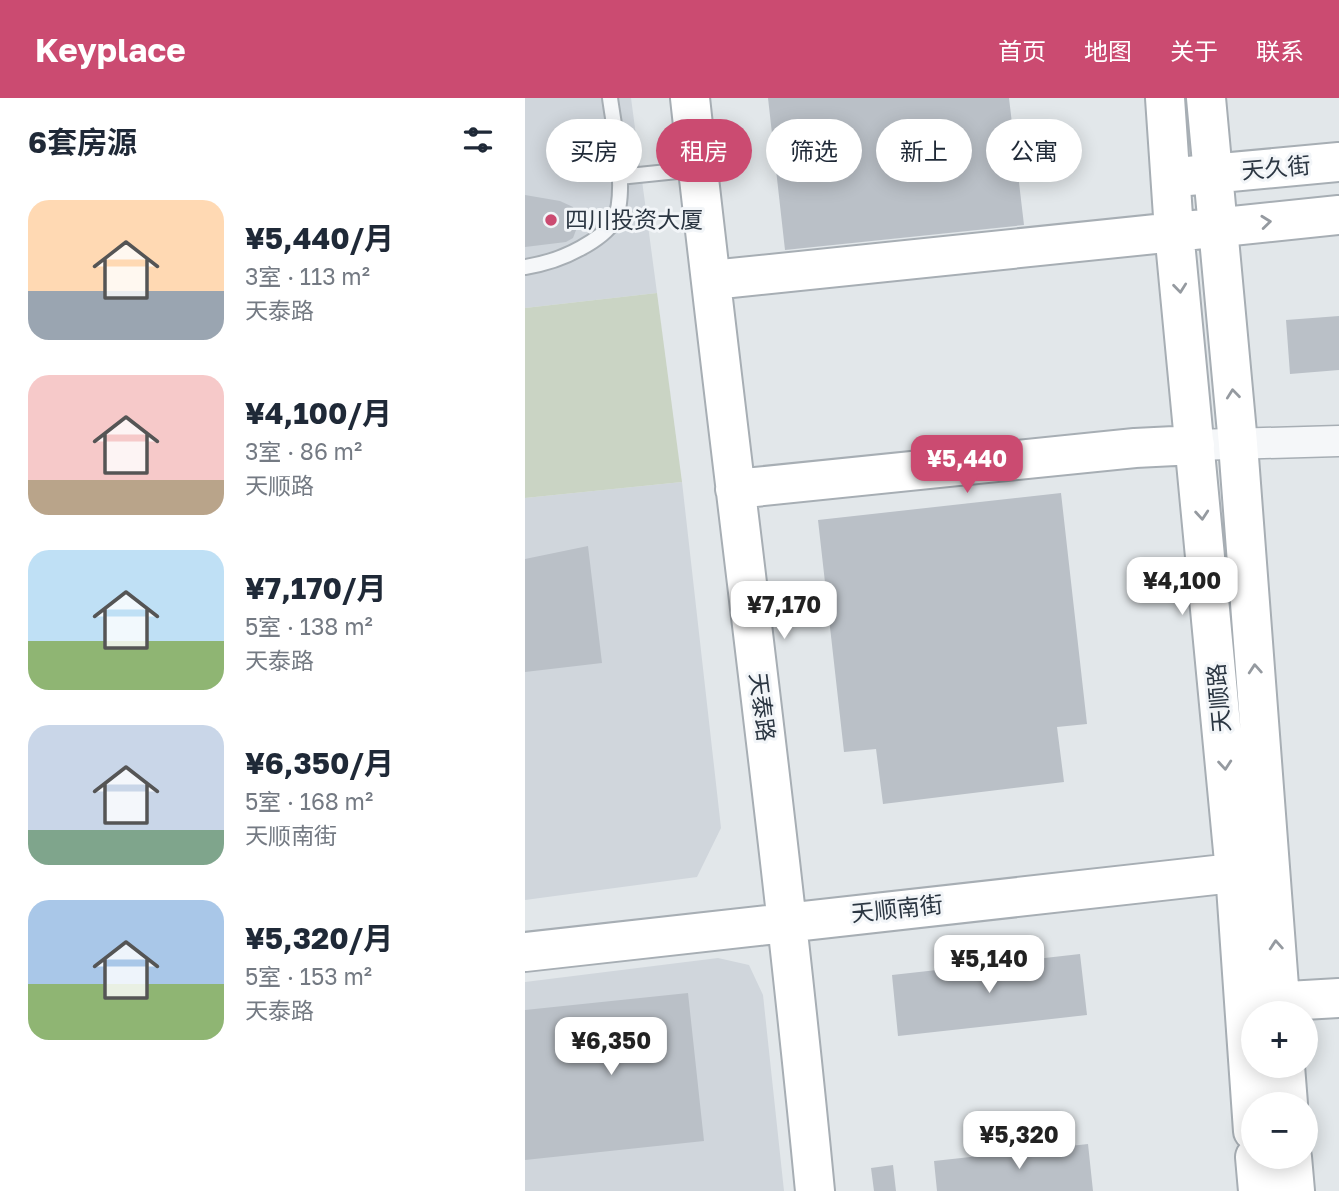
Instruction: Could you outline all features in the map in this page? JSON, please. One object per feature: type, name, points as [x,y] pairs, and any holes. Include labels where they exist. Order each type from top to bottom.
[{"type":"street","name":"天泰路","points":[[690,98],[692,119]]},
{"type":"street","name":"天顺路","points":[[1165,98],[1174,231],[1195,445],[1253,870],[1279,1001]]},
{"type":"street","name":"天顺路","points":[[1206,98],[1238,444],[1253,870],[1242,1001]]},
{"type":"street","name":"天久街","points":[[1171,178],[1339,162]]},
{"type":"street","name":"天泰路","points":[[700,182],[789,921],[815,1191]]},
{"type":"street","points":[[712,280],[1339,215]]},
{"type":"street","points":[[735,489],[1135,448],[1339,442]]},
{"type":"street","name":"天顺南街","points":[[525,952],[1253,870]]},
{"type":"street","points":[[1318,1002],[1339,998]]},
{"type":"street","points":[[1256,1169],[1258,1191]]},
{"type":"street","points":[[1293,1169],[1295,1191]]},
{"type":"lane","points":[[610,98],[612,119]]},
{"type":"lane","points":[[525,267],[561,258],[599,236],[613,221],[618,205],[619,182]]},
{"type":"shaded area","points":[[525,98],[631,98],[634,119],[546,119],[546,182],[642,180],[657,293],[525,308]]},
{"type":"shaded area","points":[[682,482],[721,828],[697,877],[525,900],[525,498]]},
{"type":"shaded area","points":[[718,958],[749,965],[763,995],[784,1191],[525,1191],[525,982]]},
{"type":"green space","points":[[657,293],[682,482],[525,498],[525,308]]},
{"type":"building","points":[[768,98],[1009,98],[1011,119],[986,119],[986,182],[1019,182],[1024,225],[785,250],[777,182],[862,182],[862,119],[770,119]]},
{"type":"building","name":"四川投资大厦","points":[[525,195],[560,201],[573,207],[578,225],[573,238],[566,242],[525,247]]},
{"type":"building","points":[[1339,316],[1339,370],[1290,374],[1286,320]]},
{"type":"building","points":[[1061,493],[1087,724],[1057,727],[1064,782],[883,804],[876,749],[844,752],[818,520]]},
{"type":"building","points":[[588,546],[602,663],[525,672],[525,559]]},
{"type":"building","points":[[1080,954],[1087,1015],[898,1036],[892,975]]},
{"type":"building","points":[[688,993],[704,1141],[525,1160],[525,1010]]},
{"type":"building","points":[[1088,1144],[1093,1191],[937,1191],[934,1161]]},
{"type":"building","points":[[893,1165],[896,1191],[874,1191],[871,1168]]},
{"type":"place","name":"四川投资大厦","points":[[551,220]]}]
